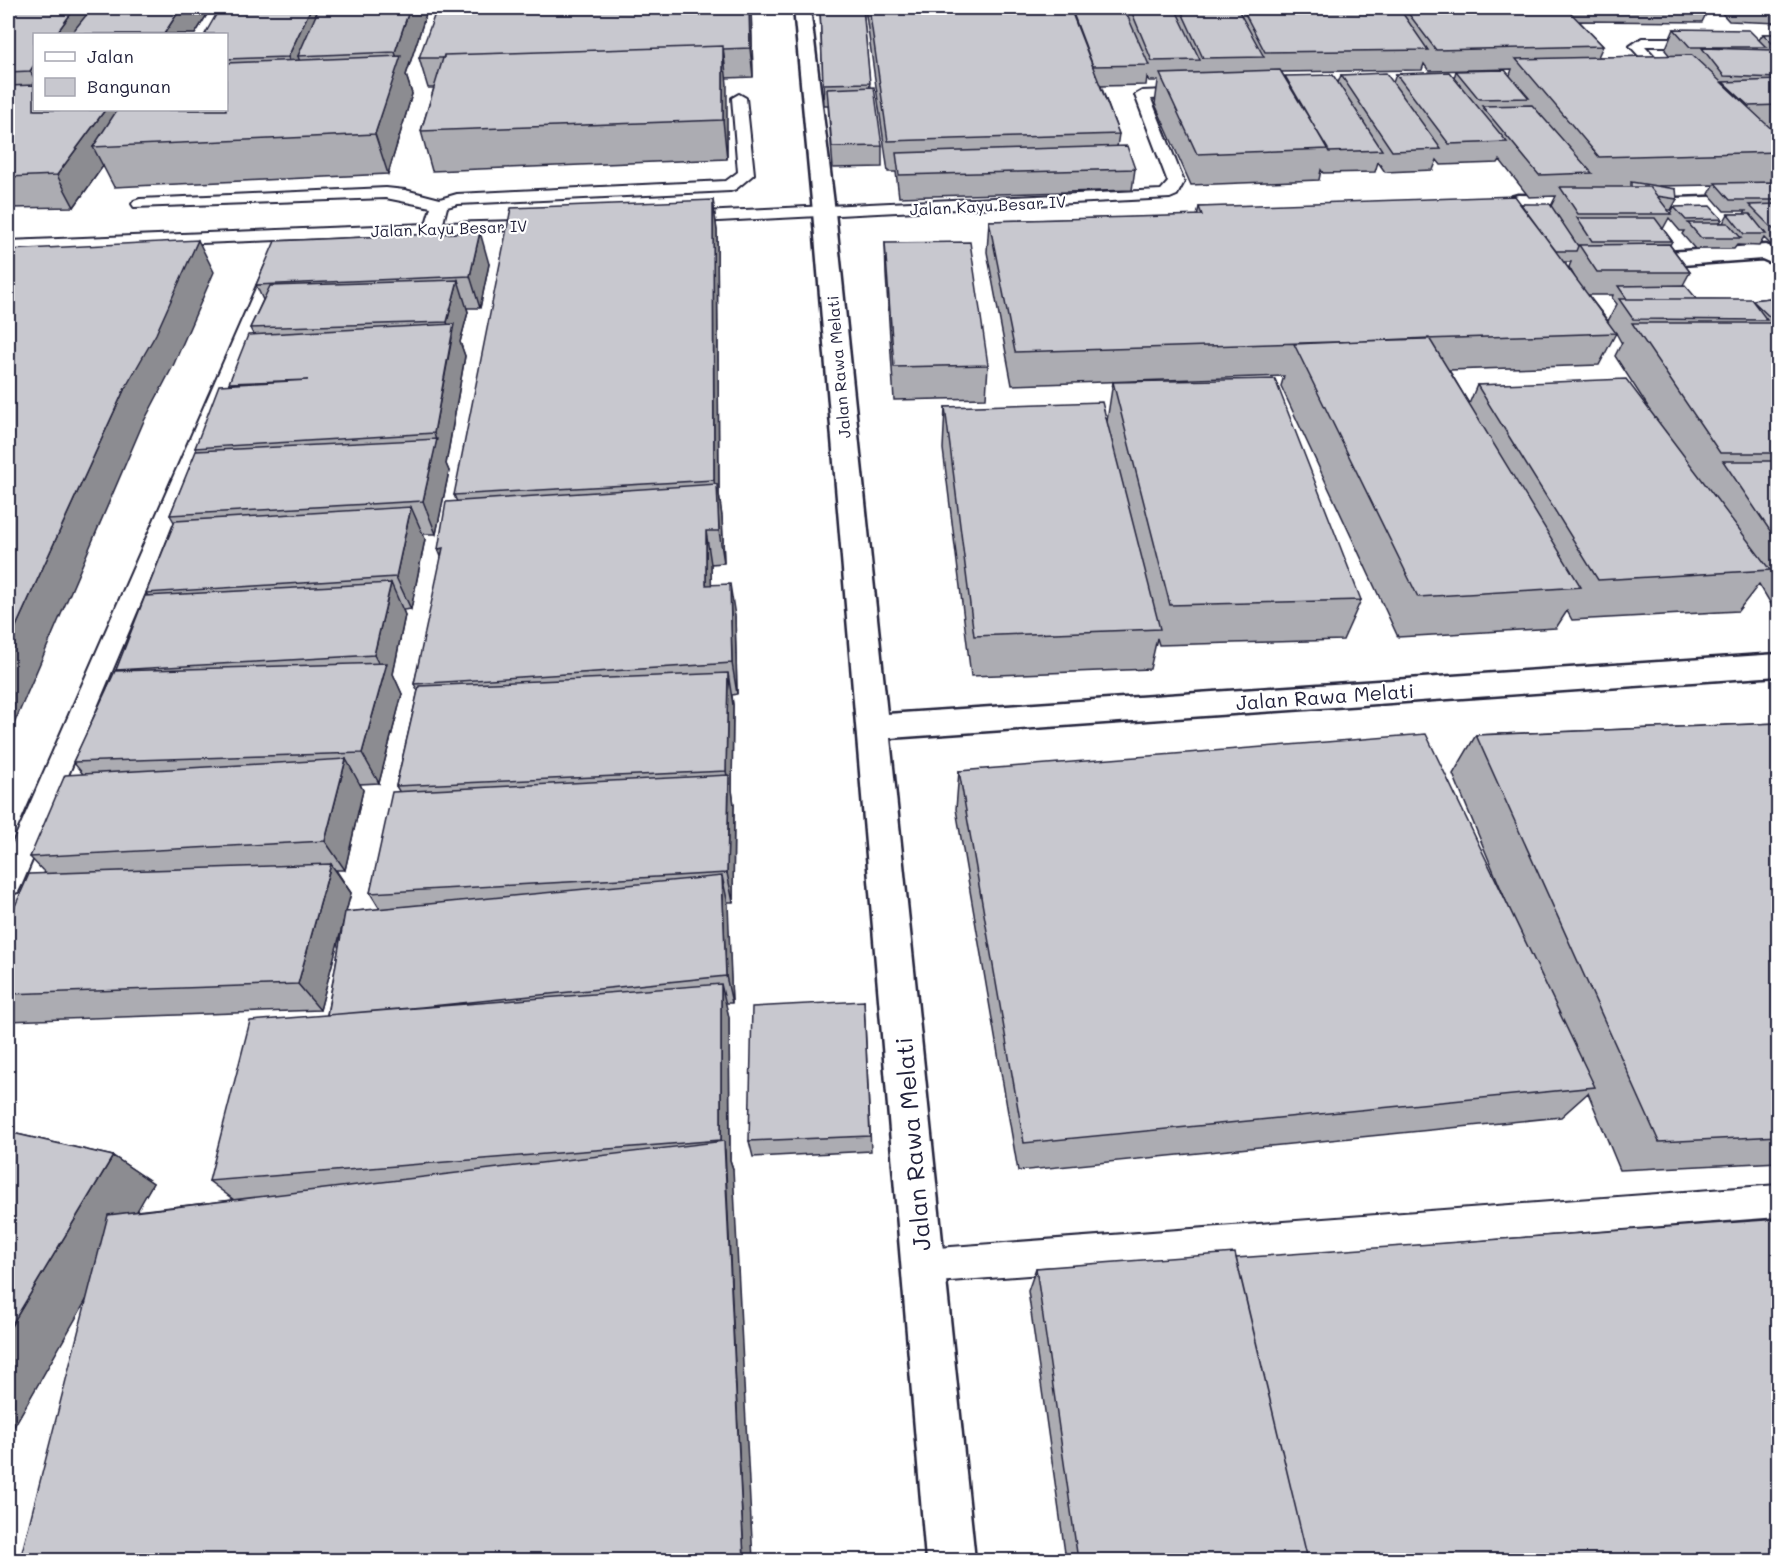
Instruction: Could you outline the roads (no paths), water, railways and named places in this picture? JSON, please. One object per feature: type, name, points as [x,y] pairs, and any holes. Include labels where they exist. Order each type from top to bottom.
[{"type":"street","name":"Jalan Rawa Melati","points":[[802,8],[824,212],[951,1560]]},
{"type":"street","points":[[1518,201],[1594,203],[1594,192],[1779,186]]},
{"type":"street","points":[[1668,259],[1766,252],[1779,259]]},
{"type":"street","name":"Jalan Rawa Melati","points":[[872,727],[1779,665]]},
{"type":"lane","points":[[1630,75],[1653,74],[1658,68],[1637,46],[1642,42],[1714,42]]},
{"type":"lane","name":"Jalan Kayu Besar IV","points":[[658,219],[1164,195],[1171,192],[1176,182],[1142,95],[1202,93]]},
{"type":"lane","points":[[140,204],[386,194],[405,195],[440,204],[457,199],[487,197],[730,186],[746,174],[740,98]]},
{"type":"lane","points":[[433,228],[440,204]]},
{"type":"lane","name":"Jalan Kayu Besar IV","points":[[8,246],[563,223]]},
{"type":"lane","points":[[8,884],[289,234]]},
{"type":"lane","points":[[924,1266],[1779,1201]]}]
